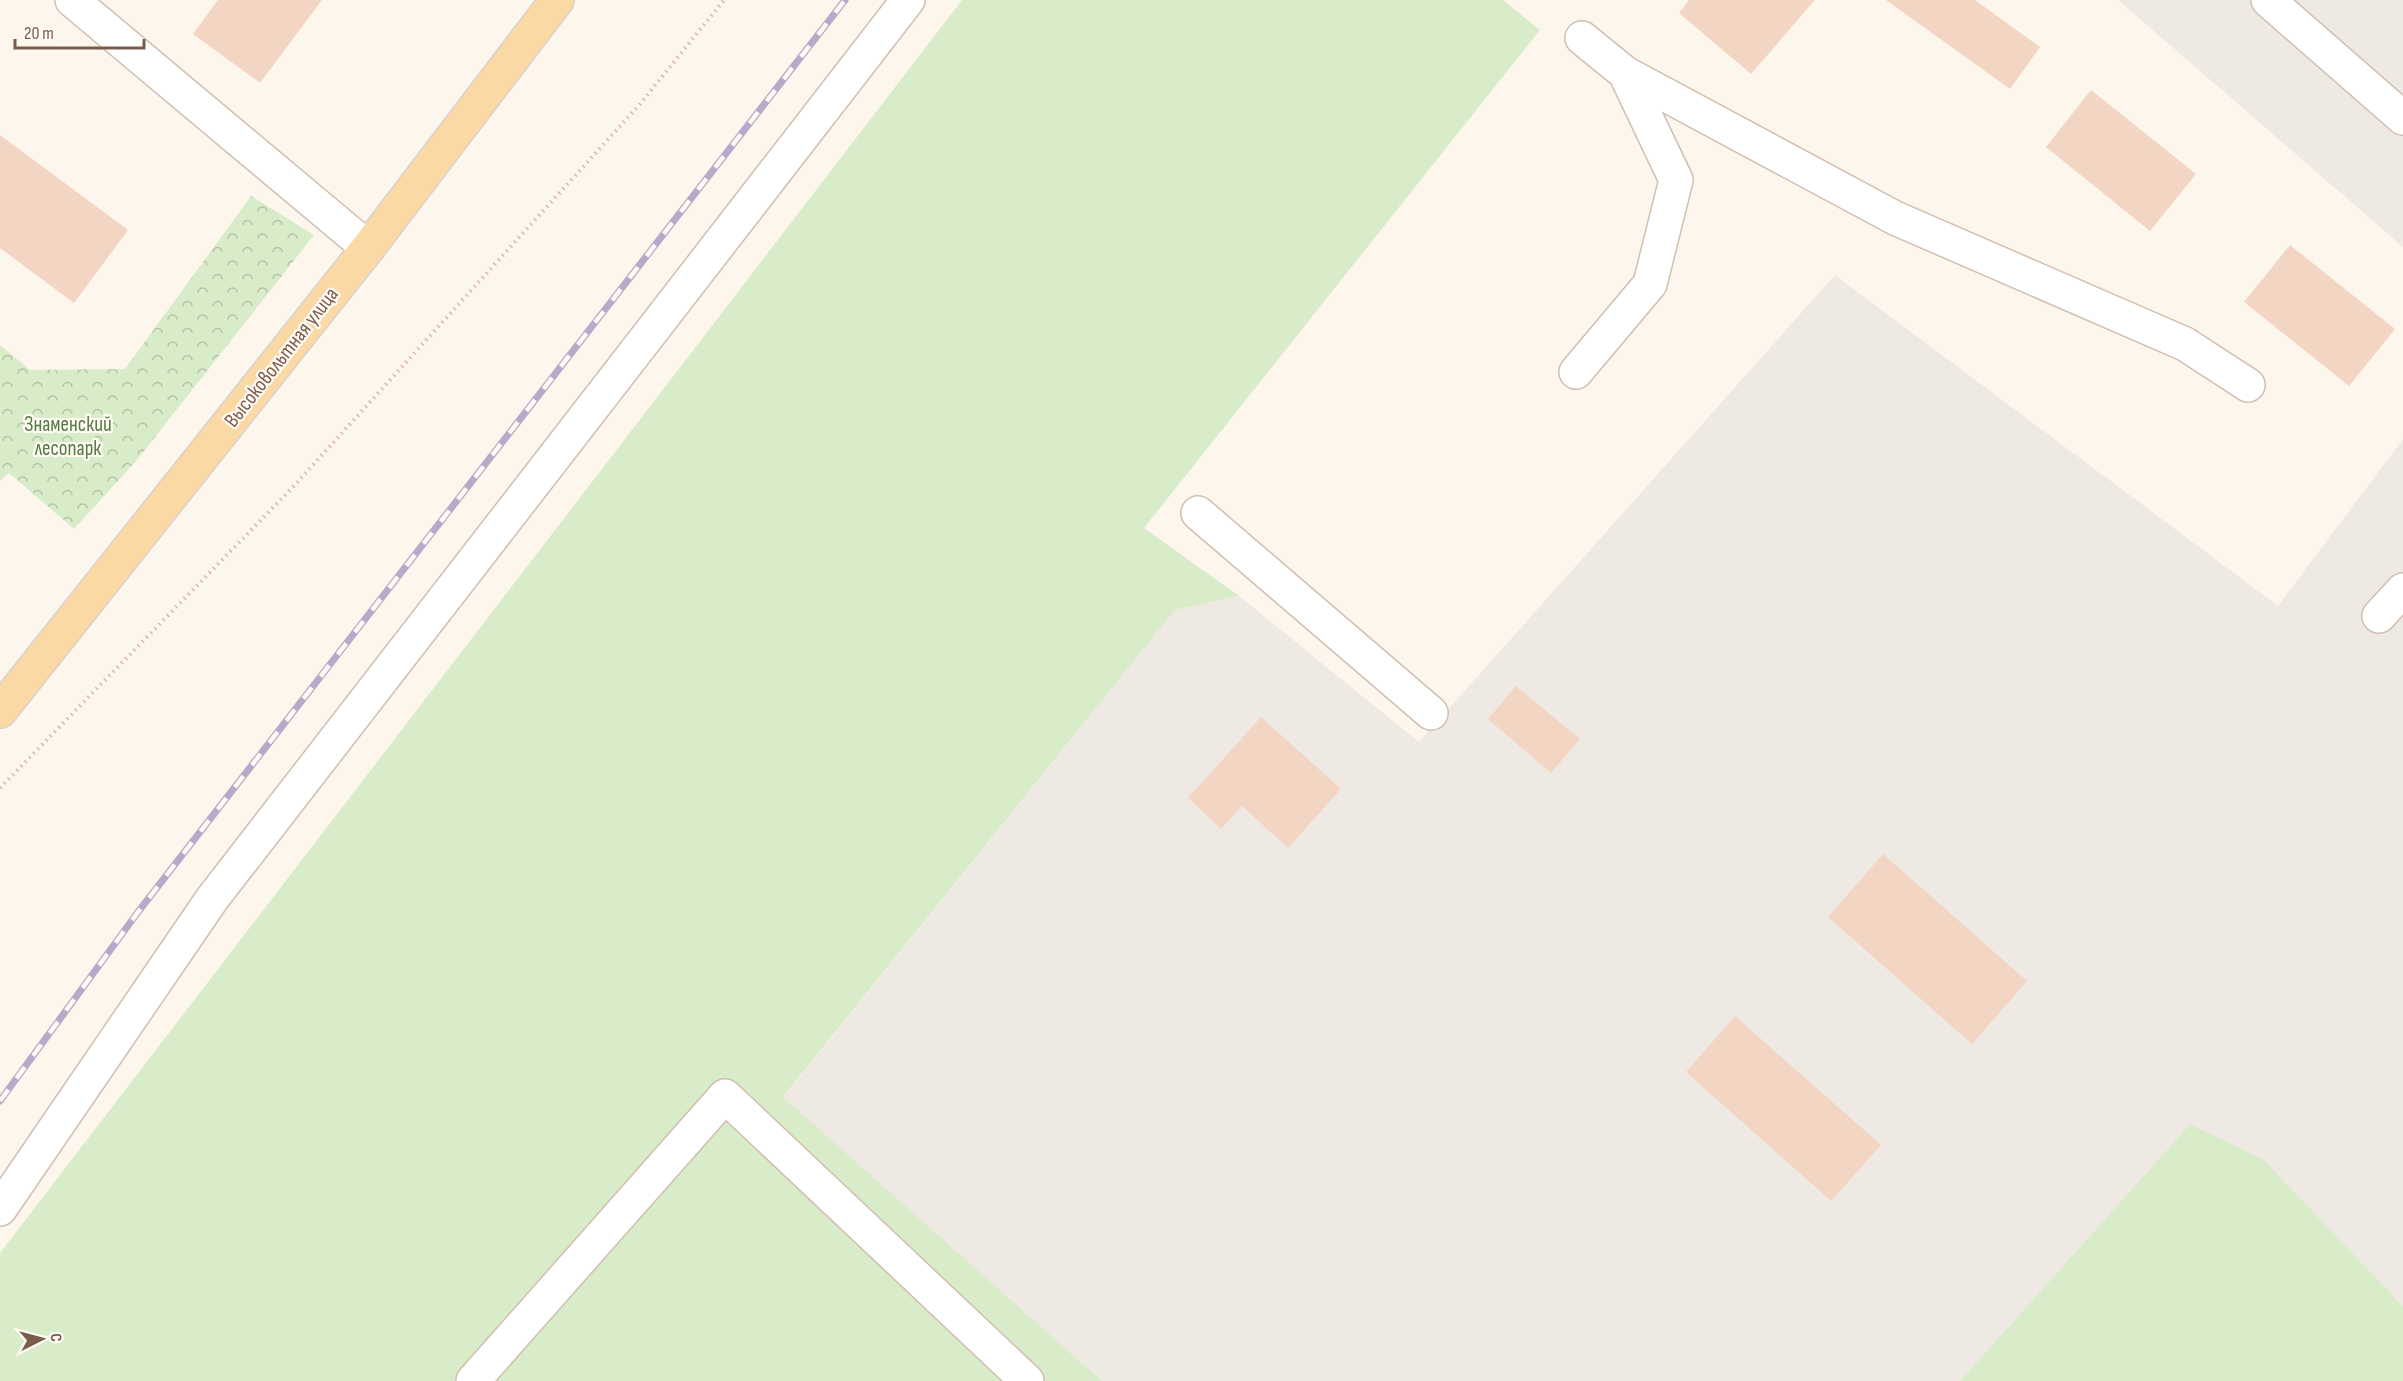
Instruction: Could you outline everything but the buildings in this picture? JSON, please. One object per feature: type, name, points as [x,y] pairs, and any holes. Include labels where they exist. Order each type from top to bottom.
[{"type":"main road","name":"Высоковольтная улица","points":[[0,711],[368,248],[557,0]]},
{"type":"street","points":[[72,0],[368,248]]},
{"type":"street","points":[[0,1209],[212,899],[908,0]]},
{"type":"street","points":[[2268,0],[2403,118]]},
{"type":"street","points":[[1582,38],[1624,73],[1895,218],[2185,344],[2248,385]]},
{"type":"street","points":[[1576,372],[1650,284],[1676,180],[1624,73]]},
{"type":"street","points":[[1198,513],[1431,713]]},
{"type":"street","points":[[2379,616],[2403,590]]},
{"type":"street","points":[[473,1381],[725,1096],[1027,1381]]},
{"type":"path","points":[[0,788],[293,488],[640,104],[724,0]]},
{"type":"shaded area","points":[[2118,0],[2403,0],[2403,247]]},
{"type":"shaded area","points":[[1835,275],[2278,606],[2403,439],[2403,1306],[2263,1159],[2190,1124],[1960,1381],[1102,1381],[783,1098],[1175,610],[1239,596],[1419,742]]},
{"type":"green space","points":[[962,0],[1503,0],[1540,30],[1144,528],[1239,596],[1175,610],[783,1097],[1102,1381],[0,1381],[0,1253]]},
{"type":"green space","name":"Знаменский лесопарк","points":[[251,196],[314,235],[137,460],[74,529],[9,473],[0,481],[0,345],[30,370],[125,369]]},
{"type":"green space","points":[[2190,1124],[2263,1159],[2403,1306],[2403,1381],[1960,1381]]},
{"type":"railway","points":[[0,1101],[138,912],[845,0]]}]
